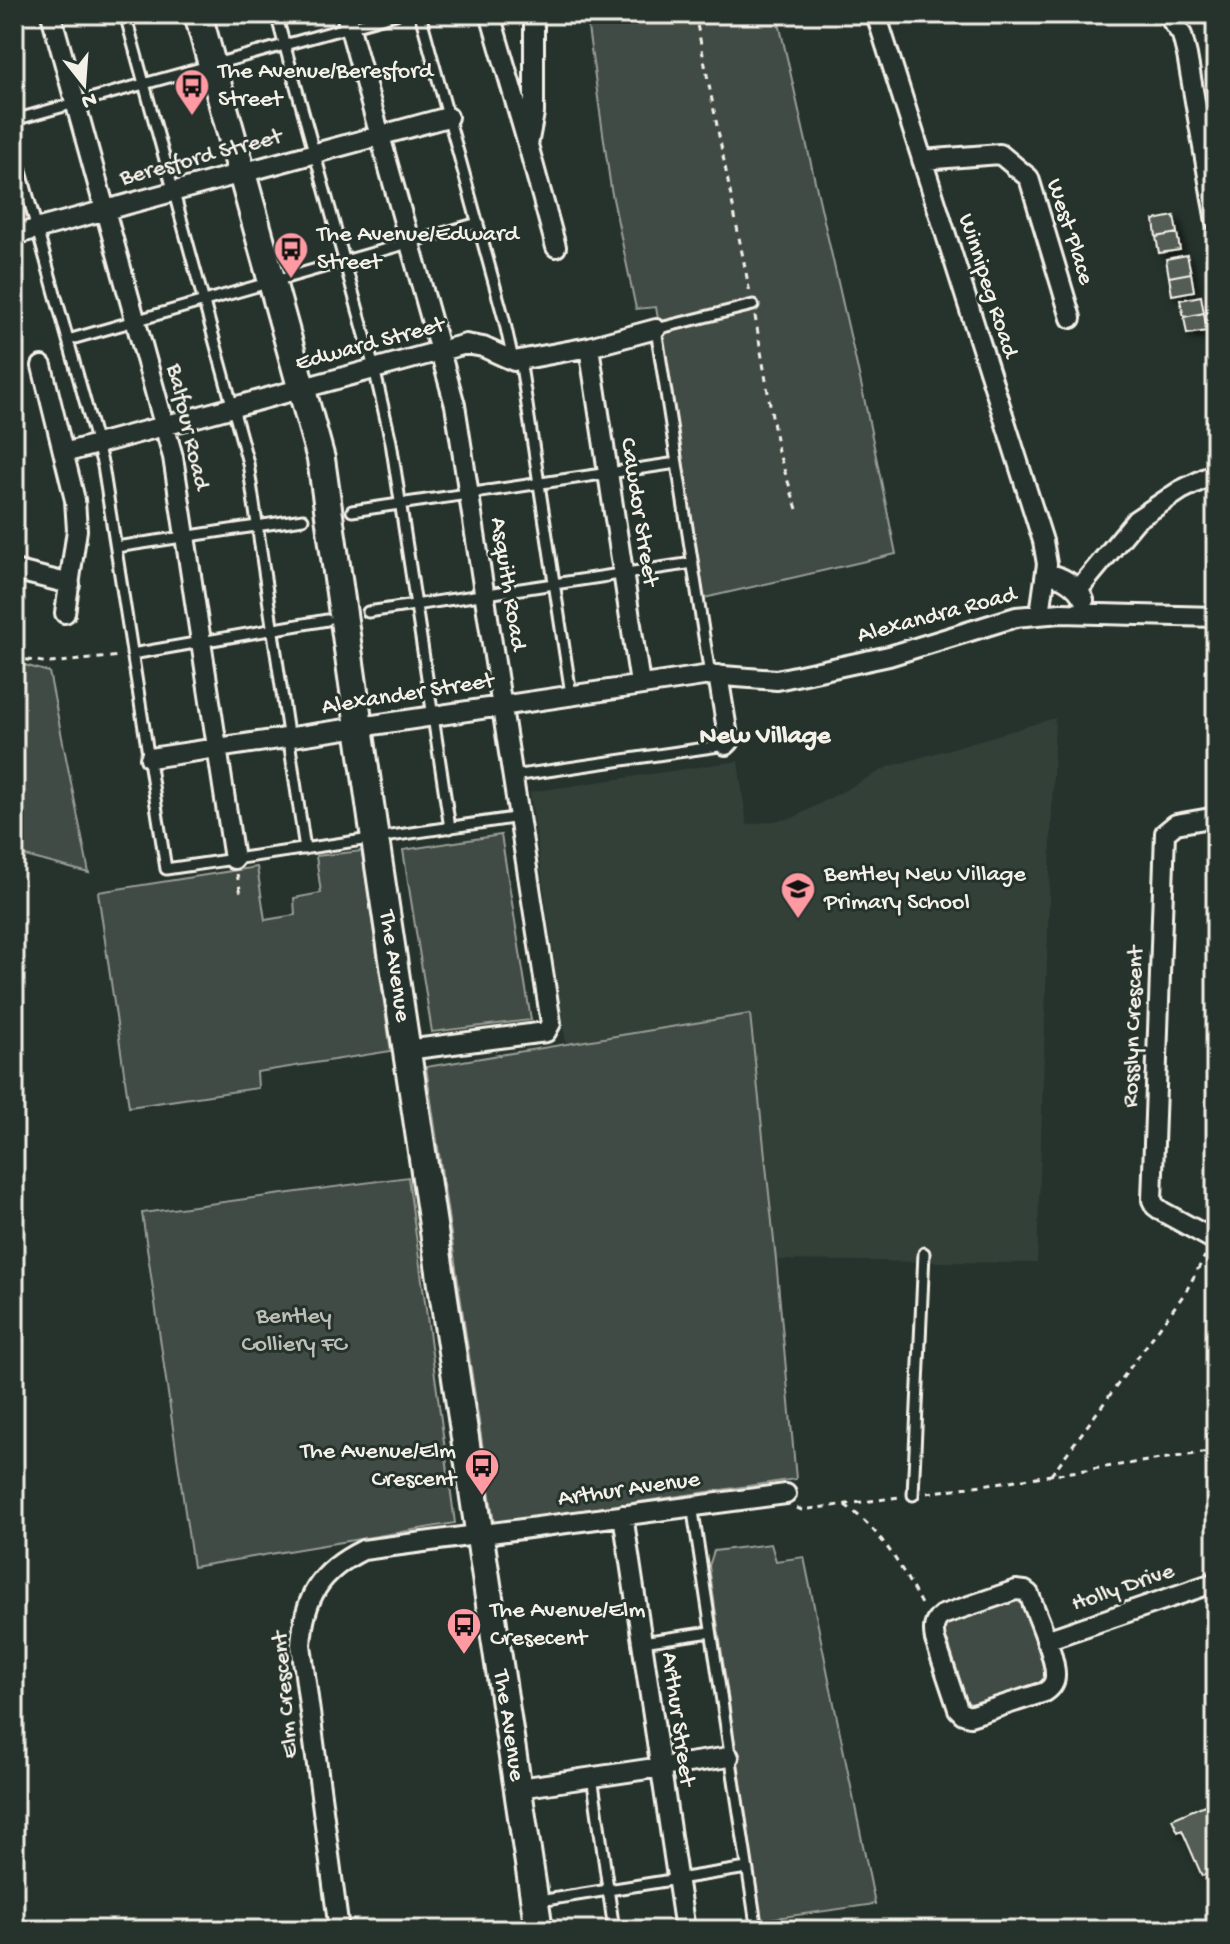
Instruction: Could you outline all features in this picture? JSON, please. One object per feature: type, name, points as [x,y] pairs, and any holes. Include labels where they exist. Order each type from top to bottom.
[{"type":"street","name":"Balfour Road","points":[[51,14],[173,457],[234,859]]},
{"type":"street","name":"The Avenue","points":[[198,14],[321,459],[539,1930]]},
{"type":"street","points":[[490,14],[556,247]]},
{"type":"street","points":[[528,145],[534,113],[534,14]]},
{"type":"street","name":"Winnipeg Road","points":[[876,14],[1043,541],[1046,573],[1040,614]]},
{"type":"street","points":[[1167,14],[1182,35],[1187,55],[1216,222]]},
{"type":"street","name":"Asquith Road","points":[[348,20],[455,405],[551,1023],[546,1032],[407,1050]]},
{"type":"street","name":"Beresford Street","points":[[14,235],[448,117]]},
{"type":"street","name":"West Place","points":[[922,160],[1000,154],[1029,178],[1071,318]]},
{"type":"street","points":[[517,360],[589,347],[656,329]]},
{"type":"street","name":"Edward Street","points":[[64,453],[466,344],[517,360]]},
{"type":"street","name":"Cawdor Street","points":[[589,347],[640,684]]},
{"type":"street","points":[[42,366],[75,500],[77,530],[65,613]]},
{"type":"street","points":[[1078,590],[1136,520],[1181,490],[1216,473]]},
{"type":"street","points":[[14,570],[70,584]]},
{"type":"street","points":[[1046,573],[1057,575],[1078,590],[1083,598],[1084,614]]},
{"type":"street","name":"Alexandra Road","points":[[716,675],[777,680],[889,656],[1016,617],[1040,614],[1216,617]]},
{"type":"street","points":[[716,675],[729,742],[726,745]]},
{"type":"street","name":"Alexander Street","points":[[150,758],[716,675]]},
{"type":"street","name":"Rosslyn Crescent","points":[[1215,1240],[1163,1212],[1152,1200],[1165,833],[1176,824],[1216,817]]},
{"type":"street","name":"Arthur Avenue","points":[[480,1534],[780,1495]]},
{"type":"street","name":"Arthur Street","points":[[623,1515],[685,1930]]},
{"type":"street","name":"Elm Crescent","points":[[339,1930],[301,1645],[307,1604],[331,1571],[363,1550],[480,1534]]},
{"type":"street","name":"Holly Drive","points":[[1046,1640],[1216,1582]]},
{"type":"street","points":[[1016,1590],[1029,1594],[1046,1640],[1055,1674],[1051,1688],[970,1716],[958,1709],[933,1631],[936,1620],[942,1615],[1016,1590]]},
{"type":"street","points":[[519,1788],[729,1757]]},
{"type":"lane","points":[[125,14],[248,463],[305,849]]},
{"type":"lane","points":[[276,14],[374,368],[391,442],[450,828]]},
{"type":"lane","points":[[14,120],[284,45],[348,20],[396,14]]},
{"type":"lane","points":[[420,14],[517,360],[571,694]]},
{"type":"lane","points":[[14,146],[108,489],[166,869],[520,817]]},
{"type":"lane","points":[[68,340],[272,279],[478,223]]},
{"type":"lane","points":[[716,675],[693,563],[656,329],[753,305]]},
{"type":"lane","points":[[352,511],[677,463]]},
{"type":"lane","points":[[116,547],[303,519]]},
{"type":"lane","points":[[368,612],[693,563]]},
{"type":"lane","points":[[132,654],[327,620]]},
{"type":"lane","points":[[513,776],[726,745]]},
{"type":"lane","points":[[913,1495],[924,1253]]},
{"type":"lane","points":[[692,1505],[756,1924]]},
{"type":"lane","points":[[642,1642],[711,1632]]},
{"type":"lane","points":[[592,1776],[614,1930]]},
{"type":"lane","points":[[535,1901],[747,1868]]},
{"type":"path","points":[[695,14],[753,305],[778,451],[797,509]]},
{"type":"path","points":[[14,658],[50,663],[132,654]]},
{"type":"path","points":[[1051,1475],[1185,1293],[1215,1240]]},
{"type":"path","points":[[780,1495],[802,1510],[1216,1451]]},
{"type":"path","points":[[845,1505],[875,1530],[897,1559],[928,1618],[936,1620]]},
{"type":"shaded area","name":"Bentley New Village Primary School","points":[[1055,718],[1037,1263],[776,1260],[750,1014],[566,1045],[530,792],[738,761],[747,825],[793,818],[888,767]]},
{"type":"green space","points":[[586,14],[777,14],[862,388],[896,554],[704,598],[656,307],[636,309],[611,189]]},
{"type":"green space","points":[[14,662],[49,672],[89,873],[14,853]]},
{"type":"green space","points":[[501,835],[531,1020],[432,1032],[403,850]]},
{"type":"green space","points":[[362,851],[391,1051],[257,1072],[258,1088],[129,1107],[98,892],[257,867],[265,920],[295,915],[294,898],[321,893],[316,856]]},
{"type":"green space","points":[[750,1014],[796,1479],[494,1523],[426,1067]]},
{"type":"green space","name":"Bentley Colliery FC","points":[[408,1177],[455,1523],[193,1567],[142,1213]]},
{"type":"green space","points":[[771,1544],[776,1561],[804,1557],[875,1904],[761,1920],[709,1566],[714,1551]]},
{"type":"green space","points":[[1012,1598],[1025,1603],[1048,1669],[1047,1678],[1040,1687],[977,1707],[967,1702],[948,1642],[943,1639],[945,1623]]},
{"type":"building","points":[[1174,216],[1177,233],[1156,237],[1154,220]]},
{"type":"building","points":[[1177,233],[1180,250],[1159,253],[1156,237]]},
{"type":"building","points":[[1187,255],[1191,273],[1169,277],[1166,259]]},
{"type":"building","points":[[1191,273],[1194,291],[1172,295],[1169,277]]},
{"type":"building","points":[[1201,296],[1204,313],[1184,317],[1180,300]]},
{"type":"building","points":[[1204,313],[1207,331],[1187,334],[1184,317]]},
{"type":"building","points":[[1216,1800],[1216,1879],[1213,1871],[1202,1876],[1182,1830],[1178,1832],[1172,1819]]},
{"type":"place","name":"The Avenue/Beresford Street","points":[[192,117]]},
{"type":"place","name":"The Avenue/Edward Street","points":[[291,280]]},
{"type":"place","name":"Bentley New Village Primary School","points":[[798,920]]},
{"type":"place","name":"The Avenue/Elm Crescent","points":[[482,1497]]},
{"type":"place","name":"The Avenue/Elm Cresecent","points":[[464,1656]]},
{"type":"district","name":"New Village","points":[[765,737]]}]
